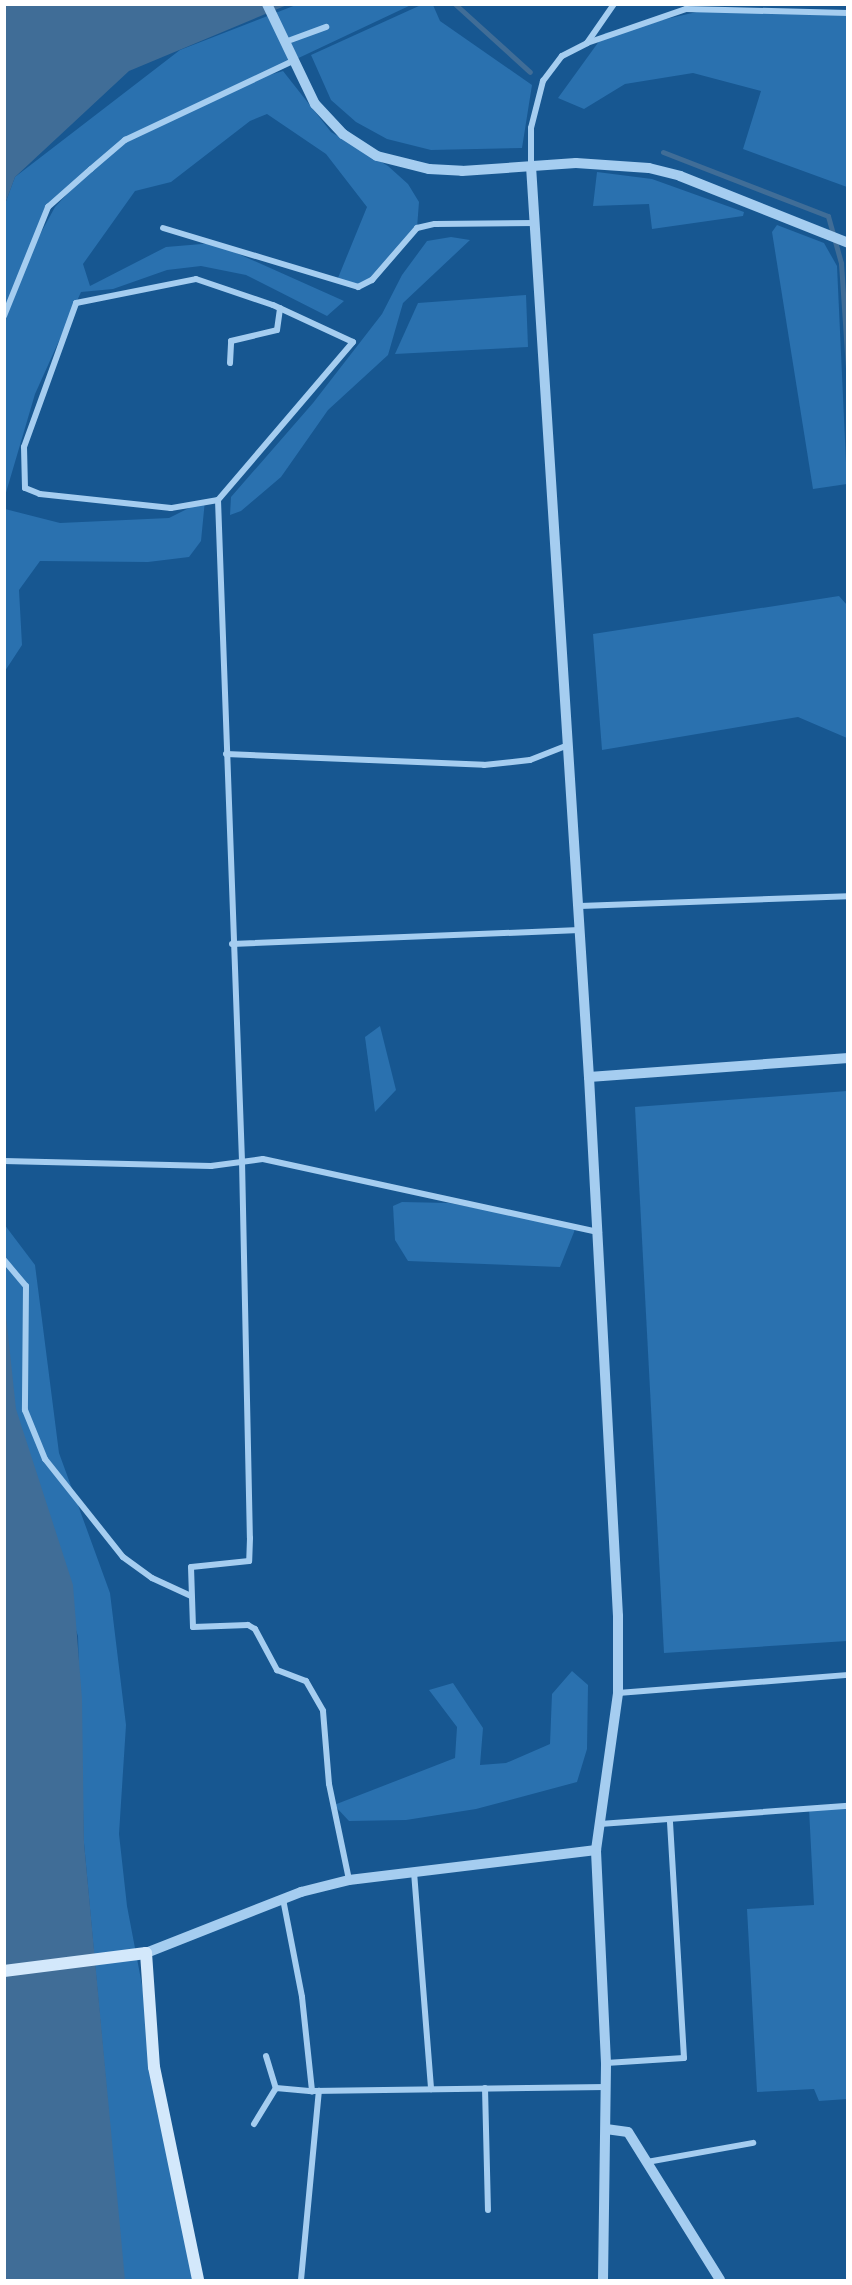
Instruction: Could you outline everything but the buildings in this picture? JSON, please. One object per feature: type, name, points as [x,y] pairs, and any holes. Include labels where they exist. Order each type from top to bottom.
[{"type":"main road","points":[[4,1971],[146,1953],[154,2067],[198,2280]]},
{"type":"street","points":[[267,4],[304,86],[330,120],[377,156],[429,169],[576,163],[649,168],[680,176],[848,243]]},
{"type":"street","points":[[587,43],[614,4]]},
{"type":"street","points":[[603,2280],[606,2064],[597,1850],[618,1693],[599,1233],[537,223],[531,166],[531,128],[543,81],[562,56],[587,43],[686,9],[848,13]]},
{"type":"street","points":[[284,42],[326,27]]},
{"type":"street","points":[[4,316],[48,207],[91,169],[125,140],[293,61]]},
{"type":"street","points":[[163,228],[358,287],[372,280],[417,228],[435,224],[537,223]]},
{"type":"street","points":[[196,279],[280,308],[353,342],[218,500],[171,508],[40,494],[25,488],[24,447],[76,303],[196,279]]},
{"type":"street","points":[[230,363],[231,341],[277,330],[280,308]]},
{"type":"street","points":[[218,500],[232,944],[242,1161],[249,1561],[191,1567],[193,1627],[248,1625],[255,1629],[277,1670],[306,1681],[323,1710],[329,1784],[349,1880]]},
{"type":"street","points":[[226,754],[484,765],[530,760],[568,745]]},
{"type":"street","points":[[580,906],[848,896]]},
{"type":"street","points":[[232,944],[580,930]]},
{"type":"street","points":[[588,1077],[848,1058]]},
{"type":"street","points":[[4,1161],[211,1166],[263,1159],[599,1233]]},
{"type":"street","points":[[4,1260],[26,1286],[25,1410],[45,1459],[123,1557],[152,1578],[191,1596]]},
{"type":"street","points":[[618,1693],[848,1675]]},
{"type":"street","points":[[600,1824],[848,1806]]},
{"type":"street","points":[[606,2064],[684,2058],[670,1819]]},
{"type":"street","points":[[146,1953],[283,1899],[349,1880],[597,1850]]},
{"type":"street","points":[[414,1871],[431,2089]]},
{"type":"street","points":[[283,1899],[302,1997],[315,2091],[301,2280]]},
{"type":"street","points":[[254,2124],[276,2088],[266,2056]]},
{"type":"street","points":[[276,2088],[315,2091],[606,2087]]},
{"type":"street","points":[[485,2088],[488,2210]]},
{"type":"street","points":[[606,2129],[628,2132],[720,2280]]},
{"type":"street","points":[[647,2162],[753,2143]]},
{"type":"shaded area","points":[[5,5],[287,5],[129,71],[15,177],[5,204]]},
{"type":"shaded area","points":[[296,5],[411,5],[252,80],[283,71],[331,132],[388,166],[408,184],[419,202],[417,228],[372,280],[354,286],[338,278],[367,207],[326,154],[267,114],[250,121],[171,182],[135,191],[83,264],[90,286],[166,247],[214,243],[344,301],[327,316],[246,275],[201,266],[167,270],[113,289],[81,292],[35,394],[5,496],[5,320],[38,238],[55,207],[84,176],[48,207],[5,307],[5,204],[15,177],[180,50]]},
{"type":"shaded area","points":[[421,5],[433,5],[440,21],[532,85],[522,148],[431,150],[387,139],[356,122],[331,100],[311,55]]},
{"type":"shaded area","points":[[714,8],[847,13],[847,187],[743,149],[761,91],[693,73],[625,84],[584,109],[558,98],[605,33]]},
{"type":"shaded area","points":[[597,172],[652,179],[744,212],[743,216],[652,229],[649,204],[593,206]]},
{"type":"shaded area","points":[[777,225],[824,243],[837,266],[847,484],[813,489],[772,232]]},
{"type":"shaded area","points":[[451,237],[470,240],[403,303],[388,355],[328,410],[281,477],[241,511],[230,515],[231,497],[313,403],[382,314],[402,275],[427,241]]},
{"type":"shaded area","points":[[526,295],[528,347],[395,354],[418,303]]},
{"type":"shaded area","points":[[205,500],[201,541],[189,557],[148,562],[40,561],[19,590],[22,645],[5,671],[5,509],[60,523],[169,518]]},
{"type":"shaded area","points":[[839,596],[847,605],[847,738],[798,717],[602,750],[593,634]]},
{"type":"shaded area","points":[[380,1026],[396,1090],[375,1112],[365,1037]]},
{"type":"shaded area","points":[[847,1091],[847,1641],[664,1653],[635,1107]]},
{"type":"shaded area","points":[[402,1202],[449,1203],[576,1227],[560,1267],[408,1261],[395,1240],[393,1206]]},
{"type":"shaded area","points":[[4,1224],[35,1265],[59,1453],[110,1593],[126,1725],[119,1834],[127,1906],[198,2280],[114,2280],[116,2193],[84,1843],[78,1636],[18,1459],[5,1309]]},
{"type":"shaded area","points":[[4,1297],[16,1409],[73,1585],[82,1699],[84,1843],[125,2280],[5,2280]]},
{"type":"shaded area","points":[[572,1671],[588,1685],[587,1749],[577,1782],[476,1809],[406,1820],[349,1821],[334,1805],[455,1758],[457,1727],[429,1690],[453,1683],[483,1728],[480,1765],[506,1763],[550,1744],[552,1694]]},
{"type":"shaded area","points":[[847,1806],[847,2099],[819,2101],[814,2089],[757,2092],[747,1909],[814,1905],[809,1809]]},
{"type":"waterway","points":[[455,4],[530,72]]},
{"type":"waterway","points":[[663,152],[828,216],[841,263],[848,368]]}]
